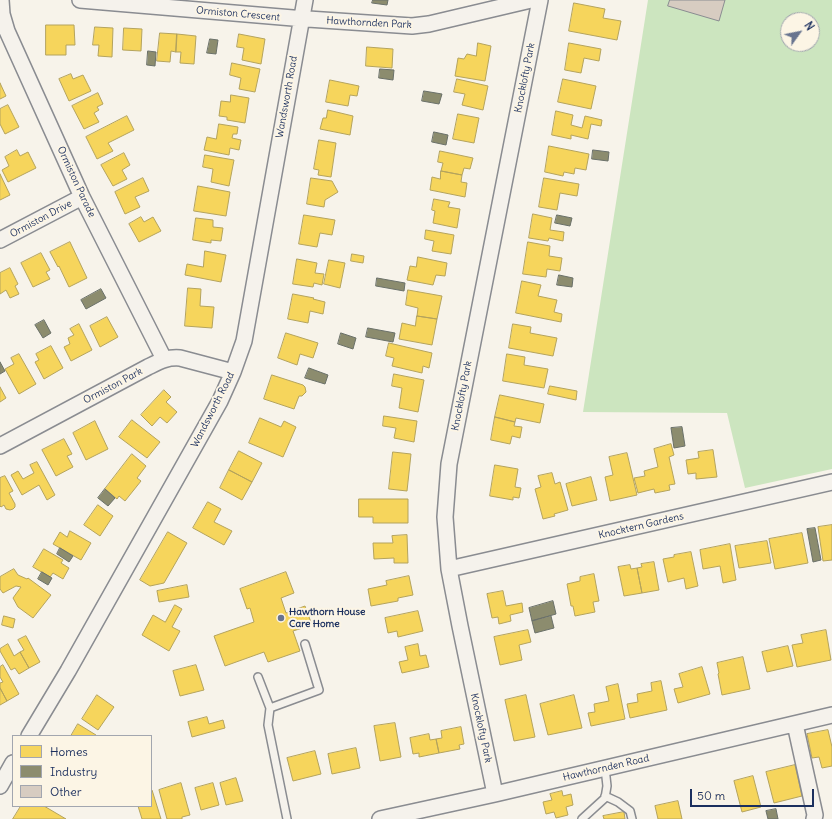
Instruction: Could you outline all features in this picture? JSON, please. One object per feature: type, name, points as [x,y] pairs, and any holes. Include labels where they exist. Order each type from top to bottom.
[{"type":"street","name":"Ormiston Parade","points":[[1,0],[2,14],[7,31],[82,197],[164,360]]},
{"type":"street","name":"Ormiston Crescent","points":[[80,0],[301,19]]},
{"type":"street","name":"Wandsworth Road","points":[[30,735],[68,671],[220,401],[233,372],[244,341],[305,0]]},
{"type":"street","name":"Hawthornden Park","points":[[301,19],[412,26],[429,24],[531,0]]},
{"type":"street","name":"Knocklofty Park","points":[[495,794],[460,626],[450,570],[445,518],[449,464],[540,0]]},
{"type":"street","name":"Ormiston Drive","points":[[0,240],[82,197]]},
{"type":"street","name":"Ormiston Park","points":[[0,446],[148,367],[164,360],[180,358],[233,372]]},
{"type":"street","name":"Knocktern Gardens","points":[[450,570],[832,482]]},
{"type":"street","name":"Hawthornden Road","points":[[380,819],[495,794],[832,715]]},
{"type":"street","points":[[795,724],[815,815],[814,819]]},
{"type":"street","points":[[0,786],[12,765]]},
{"type":"lane","points":[[270,708],[319,690],[305,644]]},
{"type":"lane","points":[[258,677],[270,708],[268,725],[287,819]]},
{"type":"lane","points":[[582,819],[605,798],[607,786],[605,768]]},
{"type":"lane","points":[[605,796],[618,802],[630,811],[632,819]]},
{"type":"green space","points":[[648,0],[832,0],[832,469],[745,488],[727,413],[583,412]]},
{"type":"building: Homes","points":[[574,3],[605,9],[603,18],[621,21],[617,40],[569,31]]},
{"type":"building: Homes","points":[[46,25],[74,25],[75,45],[66,45],[66,55],[46,55]]},
{"type":"building: Homes","points":[[95,27],[113,28],[112,57],[98,56],[99,45],[93,45]]},
{"type":"building: Homes","points":[[124,28],[142,29],[141,51],[123,50]]},
{"type":"building: Homes","points":[[160,33],[177,34],[176,52],[171,51],[170,62],[157,61]]},
{"type":"building: Homes","points":[[177,34],[196,36],[194,64],[180,63],[181,52],[176,52]]},
{"type":"building: Homes","points":[[239,34],[265,39],[261,64],[242,60],[244,48],[237,47]]},
{"type":"building: Homes","points":[[478,43],[491,46],[485,81],[455,76],[458,58],[464,59],[467,54],[476,56]]},
{"type":"building: Homes","points":[[569,43],[601,49],[599,61],[584,58],[581,73],[565,70]]},
{"type":"building: Homes","points":[[367,47],[393,49],[392,68],[366,66]]},
{"type":"building: Homes","points":[[232,63],[260,69],[255,92],[239,89],[241,78],[230,75]]},
{"type":"building: Homes","points":[[71,74],[73,79],[83,75],[91,91],[69,101],[59,79]]},
{"type":"building: Homes","points":[[457,79],[488,86],[483,110],[462,105],[465,94],[454,92]]},
{"type":"building: Homes","points":[[563,79],[596,86],[591,109],[558,102]]},
{"type":"building: Homes","points":[[330,80],[359,86],[357,96],[350,95],[348,106],[326,102]]},
{"type":"building: Homes","points":[[0,83],[6,96],[0,99]]},
{"type":"building: Homes","points":[[98,93],[103,104],[97,107],[99,110],[94,113],[99,122],[84,129],[72,106]]},
{"type":"building: Homes","points":[[231,95],[249,98],[245,123],[227,120],[227,117],[219,116],[221,101],[230,102]]},
{"type":"building: Homes","points":[[8,105],[19,127],[5,134],[0,124],[0,109]]},
{"type":"building: Homes","points":[[328,110],[353,116],[350,135],[320,129],[323,118],[326,118]]},
{"type":"building: Homes","points":[[556,111],[573,115],[571,125],[582,128],[585,116],[602,120],[601,126],[591,124],[588,139],[571,135],[571,139],[552,135]]},
{"type":"building: Homes","points":[[458,114],[479,118],[474,143],[453,139]]},
{"type":"building: Homes","points":[[127,116],[134,130],[108,143],[113,151],[97,159],[86,137]]},
{"type":"building: Homes","points":[[219,124],[238,127],[237,134],[233,134],[232,138],[241,140],[239,150],[230,148],[229,155],[204,150],[207,137],[216,139]]},
{"type":"building: Homes","points":[[319,140],[336,143],[331,177],[318,175],[319,170],[314,169]]},
{"type":"building: Homes","points":[[549,146],[589,154],[586,170],[575,168],[574,174],[564,172],[563,176],[545,172]]},
{"type":"building: Homes","points":[[17,150],[20,156],[28,152],[36,168],[8,182],[2,170],[9,166],[5,157]]},
{"type":"building: Homes","points":[[440,151],[473,158],[470,169],[464,168],[462,175],[441,171],[443,163],[438,162]]},
{"type":"building: Homes","points":[[124,153],[130,165],[122,170],[127,179],[113,186],[101,165]]},
{"type":"building: Homes","points":[[205,155],[234,160],[229,186],[211,182],[213,169],[203,167]]},
{"type":"building: Homes","points":[[441,171],[462,175],[461,182],[467,183],[465,197],[430,190],[432,177],[440,179]]},
{"type":"building: Homes","points":[[0,174],[10,195],[0,200]]},
{"type":"building: Homes","points":[[143,178],[149,191],[135,197],[140,207],[125,214],[115,192]]},
{"type":"building: Homes","points":[[311,178],[332,181],[338,192],[325,200],[324,207],[307,204]]},
{"type":"building: Homes","points":[[544,178],[579,184],[577,196],[560,193],[557,210],[539,207]]},
{"type":"building: Homes","points":[[198,186],[230,192],[226,216],[194,211]]},
{"type":"building: Homes","points":[[434,199],[450,202],[448,207],[460,209],[457,228],[433,223],[435,211],[432,210]]},
{"type":"building: Homes","points":[[533,214],[552,218],[550,230],[564,232],[563,241],[549,238],[548,241],[529,238]]},
{"type":"building: Homes","points":[[304,215],[335,220],[332,235],[320,233],[317,247],[299,244]]},
{"type":"building: Homes","points":[[141,217],[144,222],[153,217],[161,231],[139,242],[129,224]]},
{"type":"building: Homes","points":[[196,218],[213,220],[213,227],[223,228],[221,241],[211,240],[211,243],[193,240]]},
{"type":"building: Homes","points":[[426,230],[454,235],[451,254],[432,251],[434,241],[425,239]]},
{"type":"building: Homes","points":[[70,242],[87,278],[69,287],[59,266],[58,267],[50,252]]},
{"type":"building: Homes","points":[[528,242],[550,246],[549,256],[562,258],[560,271],[547,269],[546,277],[523,274]]},
{"type":"building: Homes","points":[[205,251],[226,255],[221,282],[185,275],[187,264],[203,267]]},
{"type":"building: Homes","points":[[41,253],[50,270],[46,272],[50,279],[33,287],[21,263]]},
{"type":"building: Homes","points":[[352,254],[364,256],[363,263],[351,261]]},
{"type":"building: Homes","points":[[418,257],[447,263],[445,276],[436,275],[433,285],[407,280],[410,266],[416,267]]},
{"type":"building: Homes","points":[[297,259],[317,263],[315,273],[324,274],[322,285],[314,283],[313,287],[293,284]]},
{"type":"building: Homes","points":[[329,260],[345,263],[340,288],[324,284]]},
{"type":"building: Homes","points":[[10,268],[18,284],[15,286],[19,294],[10,298],[6,290],[0,294],[0,273]]},
{"type":"building: Homes","points":[[522,281],[541,285],[538,296],[557,300],[554,312],[562,314],[561,322],[516,313]]},
{"type":"building: Homes","points":[[188,288],[201,289],[200,306],[214,307],[212,328],[185,326]]},
{"type":"building: Homes","points":[[408,290],[442,296],[437,319],[417,316],[418,308],[406,305]]},
{"type":"building: Homes","points":[[293,294],[314,298],[313,299],[325,302],[323,314],[310,311],[308,323],[288,319]]},
{"type":"building: Homes","points":[[417,316],[437,319],[432,345],[399,339],[402,323],[415,326]]},
{"type":"building: Homes","points":[[107,317],[118,337],[100,347],[90,326]]},
{"type":"building: Homes","points":[[79,324],[92,350],[71,361],[64,347],[70,344],[68,338],[74,335],[70,329]]},
{"type":"building: Homes","points":[[513,324],[531,327],[530,333],[557,338],[553,356],[509,348]]},
{"type":"building: Homes","points":[[286,333],[318,343],[313,358],[300,354],[297,365],[278,358]]},
{"type":"building: Homes","points":[[389,343],[432,353],[429,368],[423,366],[422,373],[392,366],[394,358],[386,356]]},
{"type":"building: Homes","points":[[51,346],[63,368],[44,379],[35,362],[39,360],[36,354]]},
{"type":"building: Homes","points":[[19,354],[36,384],[19,394],[5,369],[14,364],[11,358]]},
{"type":"building: Homes","points":[[507,354],[525,357],[524,365],[548,369],[544,388],[503,381]]},
{"type":"building: Homes","points":[[394,374],[424,380],[418,412],[399,408],[402,388],[392,386]]},
{"type":"building: Homes","points":[[272,375],[305,387],[306,392],[302,396],[299,396],[294,409],[264,399]]},
{"type":"building: Homes","points":[[550,386],[577,391],[576,400],[548,394]]},
{"type":"building: Homes","points":[[0,387],[6,398],[0,402]]},
{"type":"building: Homes","points":[[164,390],[171,397],[166,402],[177,412],[167,423],[160,417],[152,426],[141,415]]},
{"type":"building: Homes","points":[[500,395],[544,404],[540,423],[516,418],[515,422],[495,417]]},
{"type":"building: Homes","points":[[384,416],[417,421],[414,442],[394,438],[396,428],[383,426]]},
{"type":"building: Homes","points":[[495,417],[515,422],[514,426],[522,427],[520,438],[512,436],[510,444],[491,440]]},
{"type":"building: Homes","points":[[260,418],[281,427],[284,421],[296,427],[283,457],[249,443]]},
{"type":"building: Homes","points":[[132,420],[160,442],[147,458],[119,437]]},
{"type":"building: Homes","points":[[95,421],[108,449],[86,460],[73,433]]},
{"type":"building: Homes","points":[[64,439],[72,454],[67,456],[73,467],[56,476],[42,450]]},
{"type":"building: Homes","points":[[671,444],[674,455],[669,457],[675,484],[669,485],[670,490],[655,493],[654,489],[638,493],[634,478],[645,476],[644,471],[658,467],[654,449]]},
{"type":"building: Homes","points":[[713,450],[717,477],[696,479],[696,473],[688,474],[686,460],[699,458],[698,452]]},
{"type":"building: Homes","points":[[239,451],[262,463],[252,482],[229,470]]},
{"type":"building: Homes","points":[[393,452],[411,454],[407,491],[389,489]]},
{"type":"building: Homes","points":[[627,453],[637,495],[610,501],[605,477],[613,475],[609,457]]},
{"type":"building: Homes","points":[[132,454],[146,466],[137,478],[141,481],[125,501],[119,496],[117,499],[105,489]]},
{"type":"building: Homes","points":[[37,462],[55,495],[47,500],[39,485],[22,495],[11,475],[18,471],[23,479],[34,473],[30,465]]},
{"type":"building: Homes","points":[[495,465],[518,469],[515,487],[521,488],[519,498],[513,497],[513,500],[490,496]]},
{"type":"building: Homes","points":[[229,470],[252,482],[242,500],[220,488]]},
{"type":"building: Homes","points":[[552,473],[555,484],[560,482],[568,510],[554,514],[555,516],[543,519],[535,489],[541,487],[538,476]]},
{"type":"building: Homes","points":[[5,476],[13,491],[9,493],[15,504],[15,507],[10,510],[6,509],[4,505],[1,507],[0,506],[0,478]]},
{"type":"building: Homes","points":[[591,477],[597,500],[572,506],[566,484]]},
{"type":"building: Homes","points":[[359,499],[408,499],[408,523],[373,523],[373,517],[359,517]]},
{"type":"building: Homes","points":[[208,502],[221,509],[214,522],[232,531],[224,545],[193,528]]},
{"type":"building: Homes","points":[[98,505],[113,516],[100,536],[84,525]]},
{"type":"building: Homes","points":[[832,525],[832,560],[823,561],[818,527]]},
{"type":"building: Homes","points":[[70,531],[91,543],[81,560],[53,544],[60,532],[67,537]]},
{"type":"building: Homes","points":[[168,532],[187,543],[164,583],[150,586],[140,580]]},
{"type":"building: Homes","points":[[802,533],[808,563],[775,569],[769,539]]},
{"type":"building: Homes","points":[[407,535],[408,563],[394,563],[394,558],[374,559],[373,543],[393,543],[392,536]]},
{"type":"building: Homes","points":[[767,541],[771,563],[739,568],[735,546]]},
{"type":"building: Homes","points":[[730,544],[736,580],[723,583],[720,566],[703,569],[700,550]]},
{"type":"building: Homes","points":[[44,549],[63,560],[61,563],[69,568],[63,579],[53,573],[50,577],[33,567]]},
{"type":"building: Homes","points":[[691,552],[698,586],[686,589],[684,578],[668,582],[663,559],[674,557],[674,555]]},
{"type":"building: Homes","points":[[654,562],[659,590],[642,593],[637,568],[642,567],[641,564]]},
{"type":"building: Homes","points":[[630,565],[631,569],[637,568],[642,593],[624,596],[618,567]]},
{"type":"building: Homes","points":[[14,569],[18,575],[27,579],[28,578],[51,595],[33,618],[18,607],[13,598],[21,587],[16,586],[3,593],[0,589],[0,577]]},
{"type":"building: Homes","name":"Hawthorn House Care Home","points":[[286,572],[294,593],[281,598],[286,613],[305,606],[312,625],[293,631],[300,651],[268,662],[264,652],[225,666],[214,636],[254,622],[250,608],[247,609],[240,589]]},
{"type":"building: Homes","points":[[594,574],[599,601],[593,602],[595,612],[575,616],[573,606],[571,606],[567,584],[580,581],[580,577]]},
{"type":"building: Homes","points":[[409,576],[413,595],[398,598],[398,601],[371,606],[368,589],[387,585],[386,581]]},
{"type":"building: Homes","points":[[187,585],[189,597],[159,602],[157,591]]},
{"type":"building: Homes","points":[[503,591],[506,606],[522,603],[523,612],[510,615],[511,621],[499,624],[498,617],[492,618],[487,594]]},
{"type":"building: Homes","points":[[175,605],[182,609],[172,627],[180,631],[169,651],[142,635],[153,615],[165,622]]},
{"type":"building: Homes","points":[[418,611],[423,631],[398,637],[397,631],[388,633],[385,618]]},
{"type":"building: Homes","points":[[4,616],[15,619],[13,628],[2,625]]},
{"type":"building: Homes","points":[[528,630],[531,642],[519,645],[522,660],[500,665],[494,637]]},
{"type":"building: Homes","points":[[826,630],[831,660],[797,667],[792,645],[803,643],[801,635]]},
{"type":"building: Homes","points":[[26,636],[40,662],[29,668],[20,652],[24,650],[18,640]]},
{"type":"building: Homes","points":[[8,644],[14,656],[20,652],[29,668],[19,674],[15,668],[11,670],[0,651],[0,649]]},
{"type":"building: Homes","points":[[418,644],[420,656],[426,655],[429,667],[402,673],[399,662],[408,660],[405,647]]},
{"type":"building: Homes","points":[[788,646],[793,666],[767,672],[762,652]]},
{"type":"building: Homes","points":[[743,657],[750,689],[722,695],[717,663]]},
{"type":"building: Homes","points":[[3,665],[19,694],[7,701],[0,688],[0,683],[3,682],[0,677],[0,667]]},
{"type":"building: Homes","points":[[196,665],[204,690],[180,696],[173,671]]},
{"type":"building: Homes","points":[[702,667],[710,694],[678,703],[674,689],[683,687],[679,674]]},
{"type":"building: Homes","points":[[661,681],[667,710],[630,718],[627,704],[638,702],[637,694],[652,691],[651,683]]},
{"type":"building: Homes","points":[[618,684],[625,719],[591,726],[588,713],[595,712],[594,704],[609,701],[606,687]]},
{"type":"building: Homes","points":[[0,688],[7,701],[0,705]]},
{"type":"building: Homes","points":[[97,695],[114,707],[98,730],[82,719]]},
{"type":"building: Homes","points":[[526,695],[535,737],[514,741],[505,700]]},
{"type":"building: Homes","points":[[574,695],[582,728],[548,735],[540,704]]},
{"type":"building: Homes","points":[[207,717],[209,724],[223,720],[225,728],[192,737],[188,722]]},
{"type":"building: Homes","points":[[395,723],[401,757],[380,761],[374,726]]},
{"type":"building: Homes","points":[[78,724],[96,735],[72,735]]},
{"type":"building: Homes","points":[[461,727],[464,744],[459,745],[460,749],[439,753],[436,739],[442,738],[441,731]]},
{"type":"building: Homes","points":[[828,730],[832,747],[832,766],[822,768],[819,757],[812,758],[807,734]]},
{"type":"building: Homes","points":[[429,734],[430,740],[436,739],[439,753],[419,757],[419,753],[413,754],[410,738]]},
{"type":"building: Homes","points":[[356,748],[360,768],[332,774],[328,754]]},
{"type":"building: Homes","points":[[315,751],[321,774],[293,781],[287,758]]},
{"type":"building: Homes","points":[[795,765],[802,796],[774,803],[766,772]]},
{"type":"building: Homes","points":[[753,776],[761,807],[742,812],[734,781]]},
{"type":"building: Homes","points":[[236,778],[243,801],[226,805],[220,783]]},
{"type":"building: Homes","points":[[181,783],[190,815],[182,817],[182,819],[167,819],[159,790]]},
{"type":"building: Homes","points":[[213,783],[219,805],[201,810],[195,788]]},
{"type":"building: Homes","points":[[152,790],[161,819],[142,819],[138,807],[152,807]]},
{"type":"building: Homes","points":[[562,791],[563,796],[571,794],[573,805],[566,807],[568,815],[556,818],[554,812],[546,814],[543,802],[552,800],[550,794]]},
{"type":"building: Homes","points":[[678,801],[682,819],[658,819],[655,806]]},
{"type":"building: Homes","points":[[20,807],[46,807],[66,819],[13,819]]},
{"type":"building: Homes","points":[[624,812],[625,819],[604,819],[603,816]]},
{"type":"building: Industry","points":[[373,0],[388,0],[387,5],[372,3]]},
{"type":"building: Industry","points":[[210,39],[218,40],[216,54],[207,53]]},
{"type":"building: Industry","points":[[148,51],[156,52],[155,66],[147,65]]},
{"type":"building: Industry","points":[[380,69],[394,70],[393,80],[379,78]]},
{"type":"building: Industry","points":[[424,91],[442,94],[439,104],[422,101]]},
{"type":"building: Industry","points":[[434,132],[448,135],[446,145],[432,142]]},
{"type":"building: Industry","points":[[593,150],[609,152],[608,161],[592,159]]},
{"type":"building: Industry","points":[[557,215],[572,218],[570,226],[555,223]]},
{"type":"building: Industry","points":[[559,275],[573,278],[572,287],[557,285]]},
{"type":"building: Industry","points":[[377,278],[405,283],[404,291],[376,286]]},
{"type":"building: Industry","points":[[101,289],[106,298],[86,309],[81,300]]},
{"type":"building: Industry","points":[[44,320],[51,333],[43,338],[35,325]]},
{"type":"building: Industry","points":[[368,328],[395,333],[393,342],[366,337]]},
{"type":"building: Industry","points":[[341,333],[356,338],[353,349],[338,344]]},
{"type":"building: Industry","points":[[0,362],[5,371],[0,374]]},
{"type":"building: Industry","points":[[309,368],[328,375],[325,384],[305,378]]},
{"type":"building: Industry","points":[[682,427],[685,446],[674,448],[671,428]]},
{"type":"building: Industry","points":[[105,489],[115,498],[108,506],[98,498]]},
{"type":"building: Industry","points":[[815,528],[821,560],[813,562],[807,529]]},
{"type":"building: Industry","points":[[60,548],[73,556],[69,562],[57,554]]},
{"type":"building: Industry","points":[[42,572],[52,578],[48,585],[38,579]]},
{"type":"building: Industry","points":[[553,601],[556,614],[532,621],[529,608]]},
{"type":"building: Industry","points":[[551,616],[554,628],[535,633],[532,621]]},
{"type":"building: Industry","points":[[776,809],[778,819],[768,819],[766,811]]},
{"type":"building: Other","points":[[670,0],[725,0],[719,21],[668,6]]},
{"type":"place","name":"Hawthorn House Care Home","points":[[281,618]]}]
